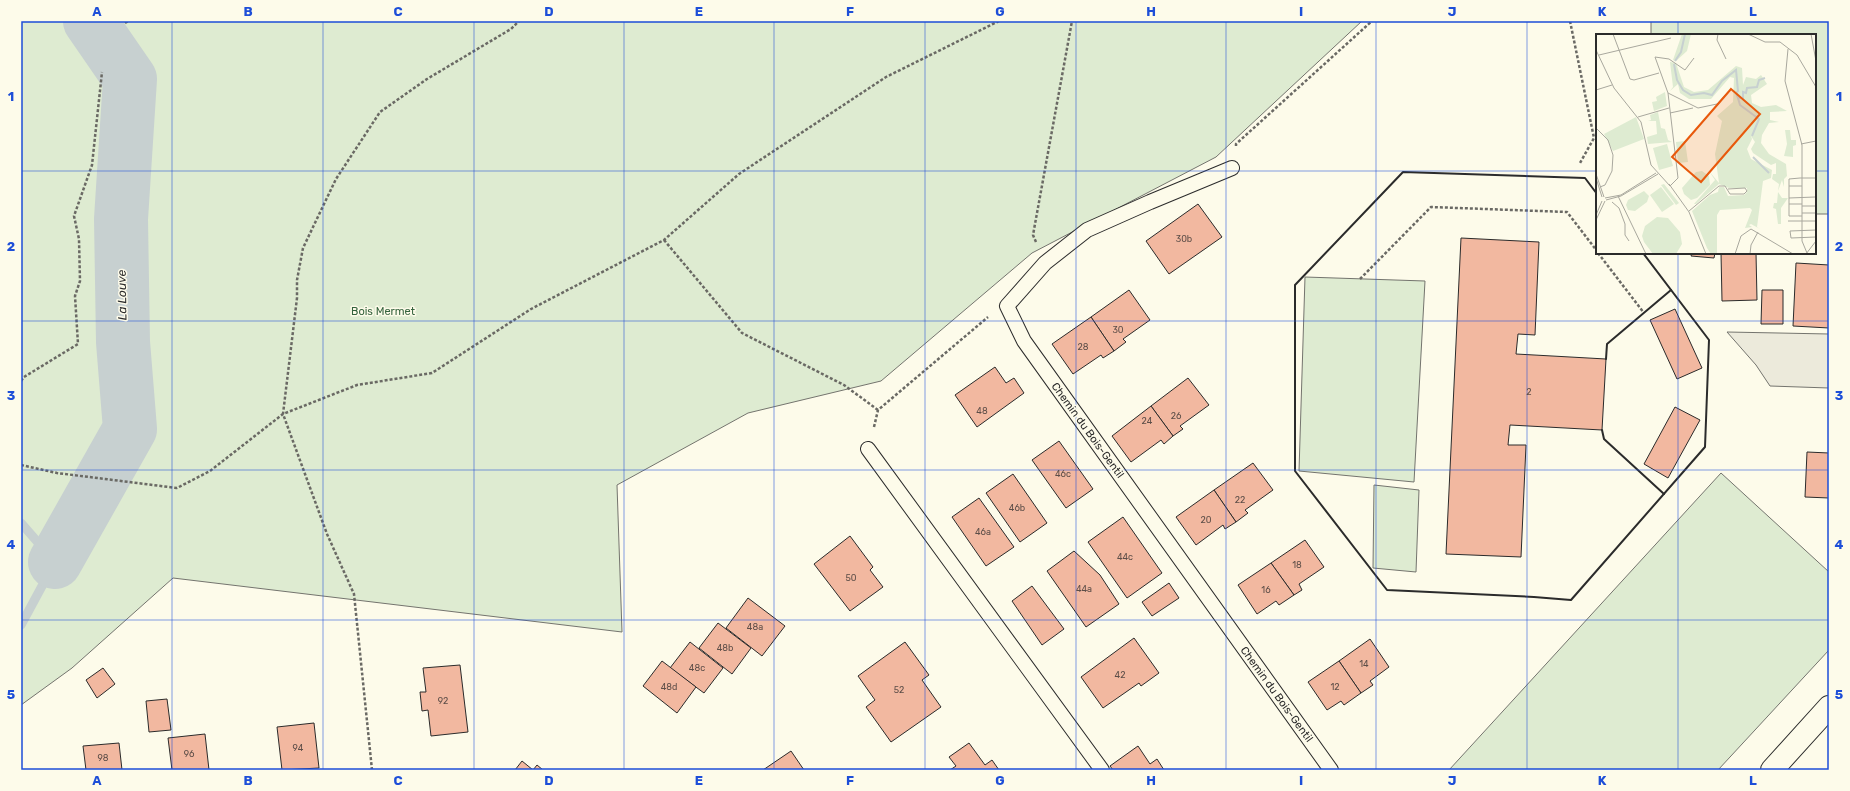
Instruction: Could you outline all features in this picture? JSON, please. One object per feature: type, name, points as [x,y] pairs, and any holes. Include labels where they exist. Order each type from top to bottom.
[{"type":"street","points":[[1772,770],[1829,707]]},
{"type":"lane","points":[[1007,306],[1045,263],[1088,230],[1232,168]]},
{"type":"lane","name":"Chemin du Bois-Gentil","points":[[1007,306],[1024,341],[1331,770]]},
{"type":"lane","points":[[868,449],[1102,770]]},
{"type":"path","points":[[372,770],[354,594],[327,534],[283,414],[298,298],[297,280],[303,248],[336,179],[380,112],[427,79],[511,29],[519,21]]},
{"type":"path","points":[[21,465],[57,473],[177,488],[210,471],[283,414],[357,385],[432,373],[531,309],[664,240],[739,174],[886,77],[999,21]]},
{"type":"path","points":[[1045,263],[1033,235],[1072,21]]},
{"type":"path","points":[[1232,168],[1236,144],[1372,21]]},
{"type":"path","points":[[1570,21],[1594,138],[1580,163]]},
{"type":"path","points":[[21,381],[24,377],[78,344],[75,296],[80,281],[79,238],[74,216],[92,165],[102,72]]},
{"type":"path","points":[[1360,278],[1431,208],[1567,212],[1596,249]]},
{"type":"path","points":[[664,240],[742,333],[844,385],[878,410]]},
{"type":"path","points":[[1600,254],[1644,313]]},
{"type":"path","points":[[868,449],[878,410],[998,308],[1007,306]]},
{"type":"green space","name":"Bois Mermet","points":[[21,21],[1362,21],[1216,157],[1032,253],[881,381],[748,413],[617,485],[622,632],[173,578],[72,668],[21,705]]},
{"type":"green space","points":[[1651,21],[1829,21],[1829,214],[1816,214],[1816,34],[1651,34]]},
{"type":"green space","points":[[1305,277],[1425,281],[1414,482],[1299,471]]},
{"type":"green space","points":[[1721,473],[1829,572],[1829,650],[1718,770],[1449,770]]},
{"type":"green space","points":[[1374,485],[1419,490],[1416,572],[1373,568]]},
{"type":"shaded area","points":[[1727,332],[1829,334],[1829,388],[1770,386],[1756,365]]},
{"type":"building","points":[[1198,204],[1222,237],[1169,274],[1146,241]]},
{"type":"building","points":[[1461,238],[1539,242],[1535,335],[1518,334],[1516,354],[1606,359],[1602,430],[1510,425],[1508,445],[1526,445],[1521,557],[1446,554]]},
{"type":"building","points":[[1692,254],[1715,254],[1714,258],[1691,256]]},
{"type":"building","points":[[1721,254],[1756,254],[1757,300],[1722,301]]},
{"type":"building","points":[[1796,263],[1829,265],[1829,328],[1793,326]]},
{"type":"building","points":[[1129,290],[1150,320],[1123,339],[1126,342],[1114,351],[1091,317]]},
{"type":"building","points":[[1762,290],[1783,290],[1783,324],[1761,324]]},
{"type":"building","points":[[1675,309],[1702,368],[1677,379],[1650,320]]},
{"type":"building","points":[[1091,317],[1114,351],[1103,358],[1101,355],[1073,374],[1052,344]]},
{"type":"building","points":[[995,367],[1006,383],[1014,378],[1024,393],[977,427],[955,395]]},
{"type":"building","points":[[1188,378],[1209,405],[1180,426],[1183,429],[1173,436],[1151,406]]},
{"type":"building","points":[[1151,406],[1173,436],[1164,444],[1161,440],[1131,462],[1112,436]]},
{"type":"building","points":[[1675,407],[1700,420],[1668,478],[1644,464]]},
{"type":"building","points":[[1059,441],[1093,489],[1066,508],[1032,460]]},
{"type":"building","points":[[1807,452],[1829,453],[1829,498],[1805,497]]},
{"type":"building","points":[[1253,463],[1273,490],[1245,510],[1248,513],[1236,522],[1214,490]]},
{"type":"building","points":[[1013,474],[1047,523],[1020,542],[986,493]]},
{"type":"building","points":[[1214,490],[1236,522],[1225,529],[1223,525],[1196,545],[1176,517]]},
{"type":"building","points":[[979,498],[1014,547],[986,566],[952,517]]},
{"type":"building","points":[[1123,517],[1162,573],[1127,598],[1088,542]]},
{"type":"building","points":[[850,536],[873,567],[870,570],[883,587],[850,611],[814,564]]},
{"type":"building","points":[[1305,540],[1324,567],[1299,584],[1302,590],[1294,595],[1271,563]]},
{"type":"building","points":[[1074,551],[1100,575],[1119,604],[1086,627],[1047,571]]},
{"type":"building","points":[[1271,563],[1294,595],[1279,605],[1276,601],[1257,614],[1238,585]]},
{"type":"building","points":[[1169,583],[1179,598],[1152,616],[1142,602]]},
{"type":"building","points":[[1032,586],[1064,629],[1042,645],[1012,601]]},
{"type":"building","points":[[748,598],[785,626],[762,656],[726,628]]},
{"type":"building","points":[[718,623],[751,648],[732,674],[699,648]]},
{"type":"building","points":[[1134,638],[1159,673],[1141,686],[1139,683],[1103,708],[1081,677]]},
{"type":"building","points":[[1370,639],[1389,667],[1370,681],[1373,685],[1361,693],[1339,661]]},
{"type":"building","points":[[690,642],[723,668],[704,693],[670,668]]},
{"type":"building","points":[[905,642],[929,675],[922,680],[941,707],[891,742],[866,707],[875,700],[858,676]]},
{"type":"building","points":[[662,661],[696,687],[677,713],[643,686]]},
{"type":"building","points":[[1339,661],[1361,693],[1344,705],[1341,701],[1327,710],[1308,682]]},
{"type":"building","points":[[460,665],[468,732],[431,736],[428,710],[422,711],[420,692],[426,692],[423,668]]},
{"type":"building","points":[[103,668],[115,684],[97,698],[86,680]]},
{"type":"building","points":[[167,699],[171,730],[149,732],[146,701]]},
{"type":"building","points":[[314,723],[319,768],[282,770],[277,727]]},
{"type":"building","points":[[205,734],[209,770],[172,770],[168,738]]},
{"type":"building","points":[[119,743],[122,770],[86,770],[83,746]]},
{"type":"building","points":[[969,743],[985,765],[992,760],[999,770],[950,770],[956,766],[949,757]]},
{"type":"building","points":[[1138,746],[1150,764],[1157,759],[1164,770],[1113,770],[1110,766]]},
{"type":"building","points":[[791,751],[804,770],[763,770]]},
{"type":"building","points":[[522,761],[533,770],[515,770]]},
{"type":"building","points":[[537,765],[543,770],[533,770]]},
{"type":"waterway","name":"La Louve","points":[[55,562],[130,429],[123,342],[121,219],[130,79],[90,21]]},
{"type":"waterway","points":[[21,523],[55,562],[21,625]]},
{"type":"wall","points":[[1596,193],[1585,178],[1403,172],[1295,285],[1295,471],[1387,590],[1571,600],[1705,447],[1709,340],[1644,254]]},
{"type":"wall","points":[[1606,359],[1607,344],[1671,290]]},
{"type":"wall","points":[[1602,430],[1604,439],[1664,494]]}]
